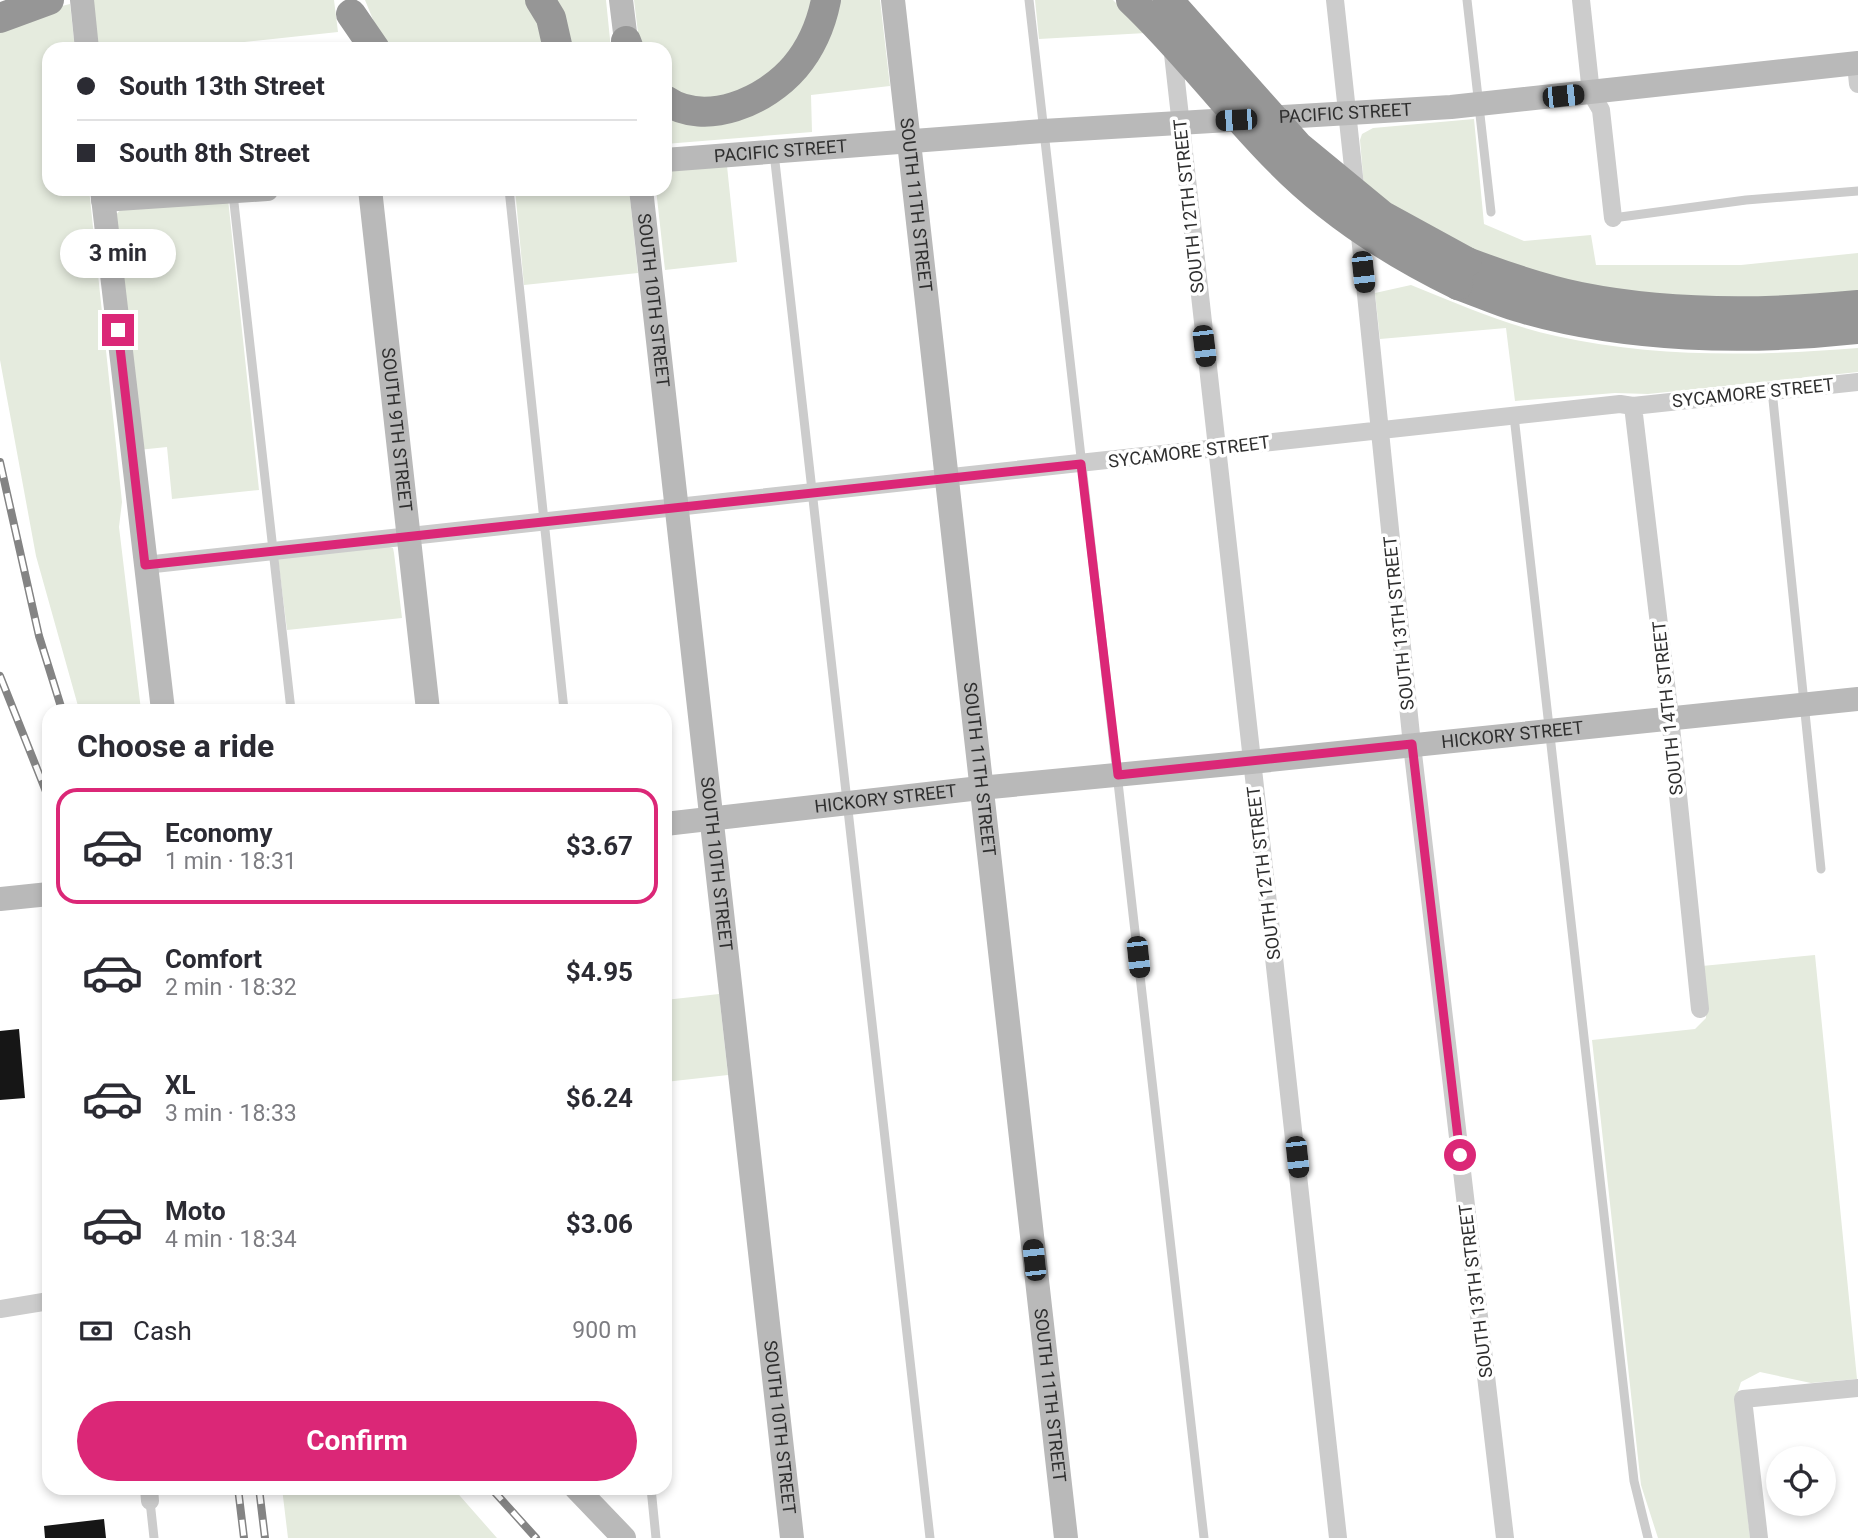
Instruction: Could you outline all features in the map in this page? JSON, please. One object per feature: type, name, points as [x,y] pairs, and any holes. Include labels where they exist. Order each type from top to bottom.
[{"type":"highway","points":[[0,3],[11,0]]},
{"type":"highway","points":[[0,18],[49,0]]},
{"type":"highway","points":[[540,0],[551,18],[556,42]]},
{"type":"highway","points":[[672,105],[691,111],[706,112],[742,104],[762,94],[794,68],[805,53],[815,36],[826,0]]},
{"type":"highway","points":[[1131,0],[1280,163],[1324,203],[1372,237],[1429,271],[1524,283],[1580,297],[1639,306],[1766,311],[1858,305]]},
{"type":"highway","points":[[1167,0],[1298,146],[1382,216],[1463,274],[1517,307],[1574,321],[1638,330],[1769,334],[1858,330]]},
{"type":"highway","points":[[351,7],[371,42]]},
{"type":"street","points":[[82,0],[86,42]]},
{"type":"street","points":[[621,0],[626,42]]},
{"type":"street","name":"SOUTH 11TH STREET","points":[[893,0],[1066,1538]]},
{"type":"street","name":"SOUTH 12TH STREET","points":[[1167,0],[1251,762],[1289,1075],[1338,1538]]},
{"type":"street","name":"SOUTH 13TH STREET","points":[[1335,0],[1412,744],[1506,1538]]},
{"type":"street","points":[[1581,0],[1591,93],[1601,110],[1613,218]]},
{"type":"street","points":[[351,7],[354,42]]},
{"type":"street","name":"PACIFIC STREET","points":[[672,159],[1043,131],[1480,104],[1857,70]]},
{"type":"street","points":[[103,196],[162,704]]},
{"type":"street","name":"SOUTH 9TH STREET","points":[[371,196],[427,704]]},
{"type":"street","name":"SOUTH 10TH STREET","points":[[642,196],[792,1538]]},
{"type":"street","name":"SYCAMORE STREET","points":[[145,565],[1620,404],[1633,406],[1858,382]]},
{"type":"street","name":"SOUTH 14TH STREET","points":[[1633,406],[1670,717],[1700,1009]]},
{"type":"street","name":"HICKORY STREET","points":[[672,823],[980,788],[1858,699]]},
{"type":"street","points":[[0,899],[42,895]]},
{"type":"street","points":[[0,1309],[42,1302]]},
{"type":"street","points":[[1759,1538],[1743,1399],[1858,1388]]},
{"type":"street","points":[[583,1495],[624,1538]]},
{"type":"lane","points":[[1029,0],[1170,1223],[1203,1538]]},
{"type":"lane","points":[[1467,0],[1491,212]]},
{"type":"lane","points":[[773,151],[930,1538]]},
{"type":"lane","points":[[1613,218],[1746,200],[1858,191]]},
{"type":"lane","points":[[234,196],[290,704]]},
{"type":"lane","points":[[510,196],[563,704]]},
{"type":"lane","points":[[1772,390],[1821,869]]},
{"type":"lane","points":[[1514,416],[1634,1481],[1648,1538]]},
{"type":"lane","points":[[149,1495],[154,1538]]},
{"type":"lane","points":[[652,1495],[656,1538]]},
{"type":"shaded area","points":[[93,0],[334,0],[338,32],[244,42],[96,42]]},
{"type":"shaded area","points":[[365,0],[530,0],[548,42],[382,42]]},
{"type":"shaded area","points":[[553,0],[606,0],[610,42],[565,42]]},
{"type":"shaded area","points":[[634,0],[817,0],[783,65],[740,91],[706,100],[672,91],[672,42],[639,42]]},
{"type":"shaded area","points":[[836,0],[880,0],[890,86],[811,95],[812,132],[672,143],[672,110],[760,105]]},
{"type":"shaded area","points":[[1035,0],[1113,0],[1146,33],[1039,39]]},
{"type":"shaded area","points":[[70,4],[74,42],[42,42],[42,196],[90,196],[122,502],[119,527],[140,704],[77,704],[36,556],[0,360],[0,21]]},
{"type":"shaded area","points":[[1474,119],[1484,224],[1524,241],[1591,235],[1596,265],[1741,265],[1858,253],[1858,292],[1767,298],[1672,297],[1582,286],[1460,246],[1364,187],[1360,140],[1362,134],[1373,128]]},
{"type":"shaded area","points":[[727,166],[737,262],[665,270],[657,196],[672,196],[672,170]]},
{"type":"shaded area","points":[[516,196],[630,196],[638,273],[524,285]]},
{"type":"shaded area","points":[[228,199],[259,490],[172,499],[167,447],[138,450],[114,217],[122,208]]},
{"type":"shaded area","points":[[1411,285],[1519,326],[1594,343],[1669,352],[1744,354],[1858,348],[1858,372],[1648,394],[1615,393],[1515,401],[1506,328],[1380,339],[1375,293]]},
{"type":"shaded area","points":[[386,546],[393,548],[402,618],[287,630],[278,558]]},
{"type":"shaded area","points":[[1815,955],[1857,1379],[1811,1383],[1760,1372],[1741,1382],[1736,1397],[1750,1538],[1658,1538],[1641,1485],[1592,1040],[1695,1029],[1706,1018],[1702,966]]},
{"type":"shaded area","points":[[719,994],[728,1075],[672,1081],[672,999]]},
{"type":"shaded area","points":[[283,1495],[459,1495],[497,1538],[288,1538]]},
{"type":"building","points":[[19,1029],[25,1098],[0,1100],[0,1031]]},
{"type":"building","points":[[104,1519],[106,1538],[45,1538],[44,1526]]},
{"type":"railway","points":[[0,462],[39,636],[60,704]]},
{"type":"railway","points":[[0,676],[42,781]]},
{"type":"railway","points":[[239,1495],[244,1538]]},
{"type":"railway","points":[[260,1495],[265,1538]]},
{"type":"railway","points":[[497,1495],[536,1538]]},
{"type":"route","points":[[118,330],[145,565],[1081,464],[1118,775],[1412,744],[1460,1155]]}]
